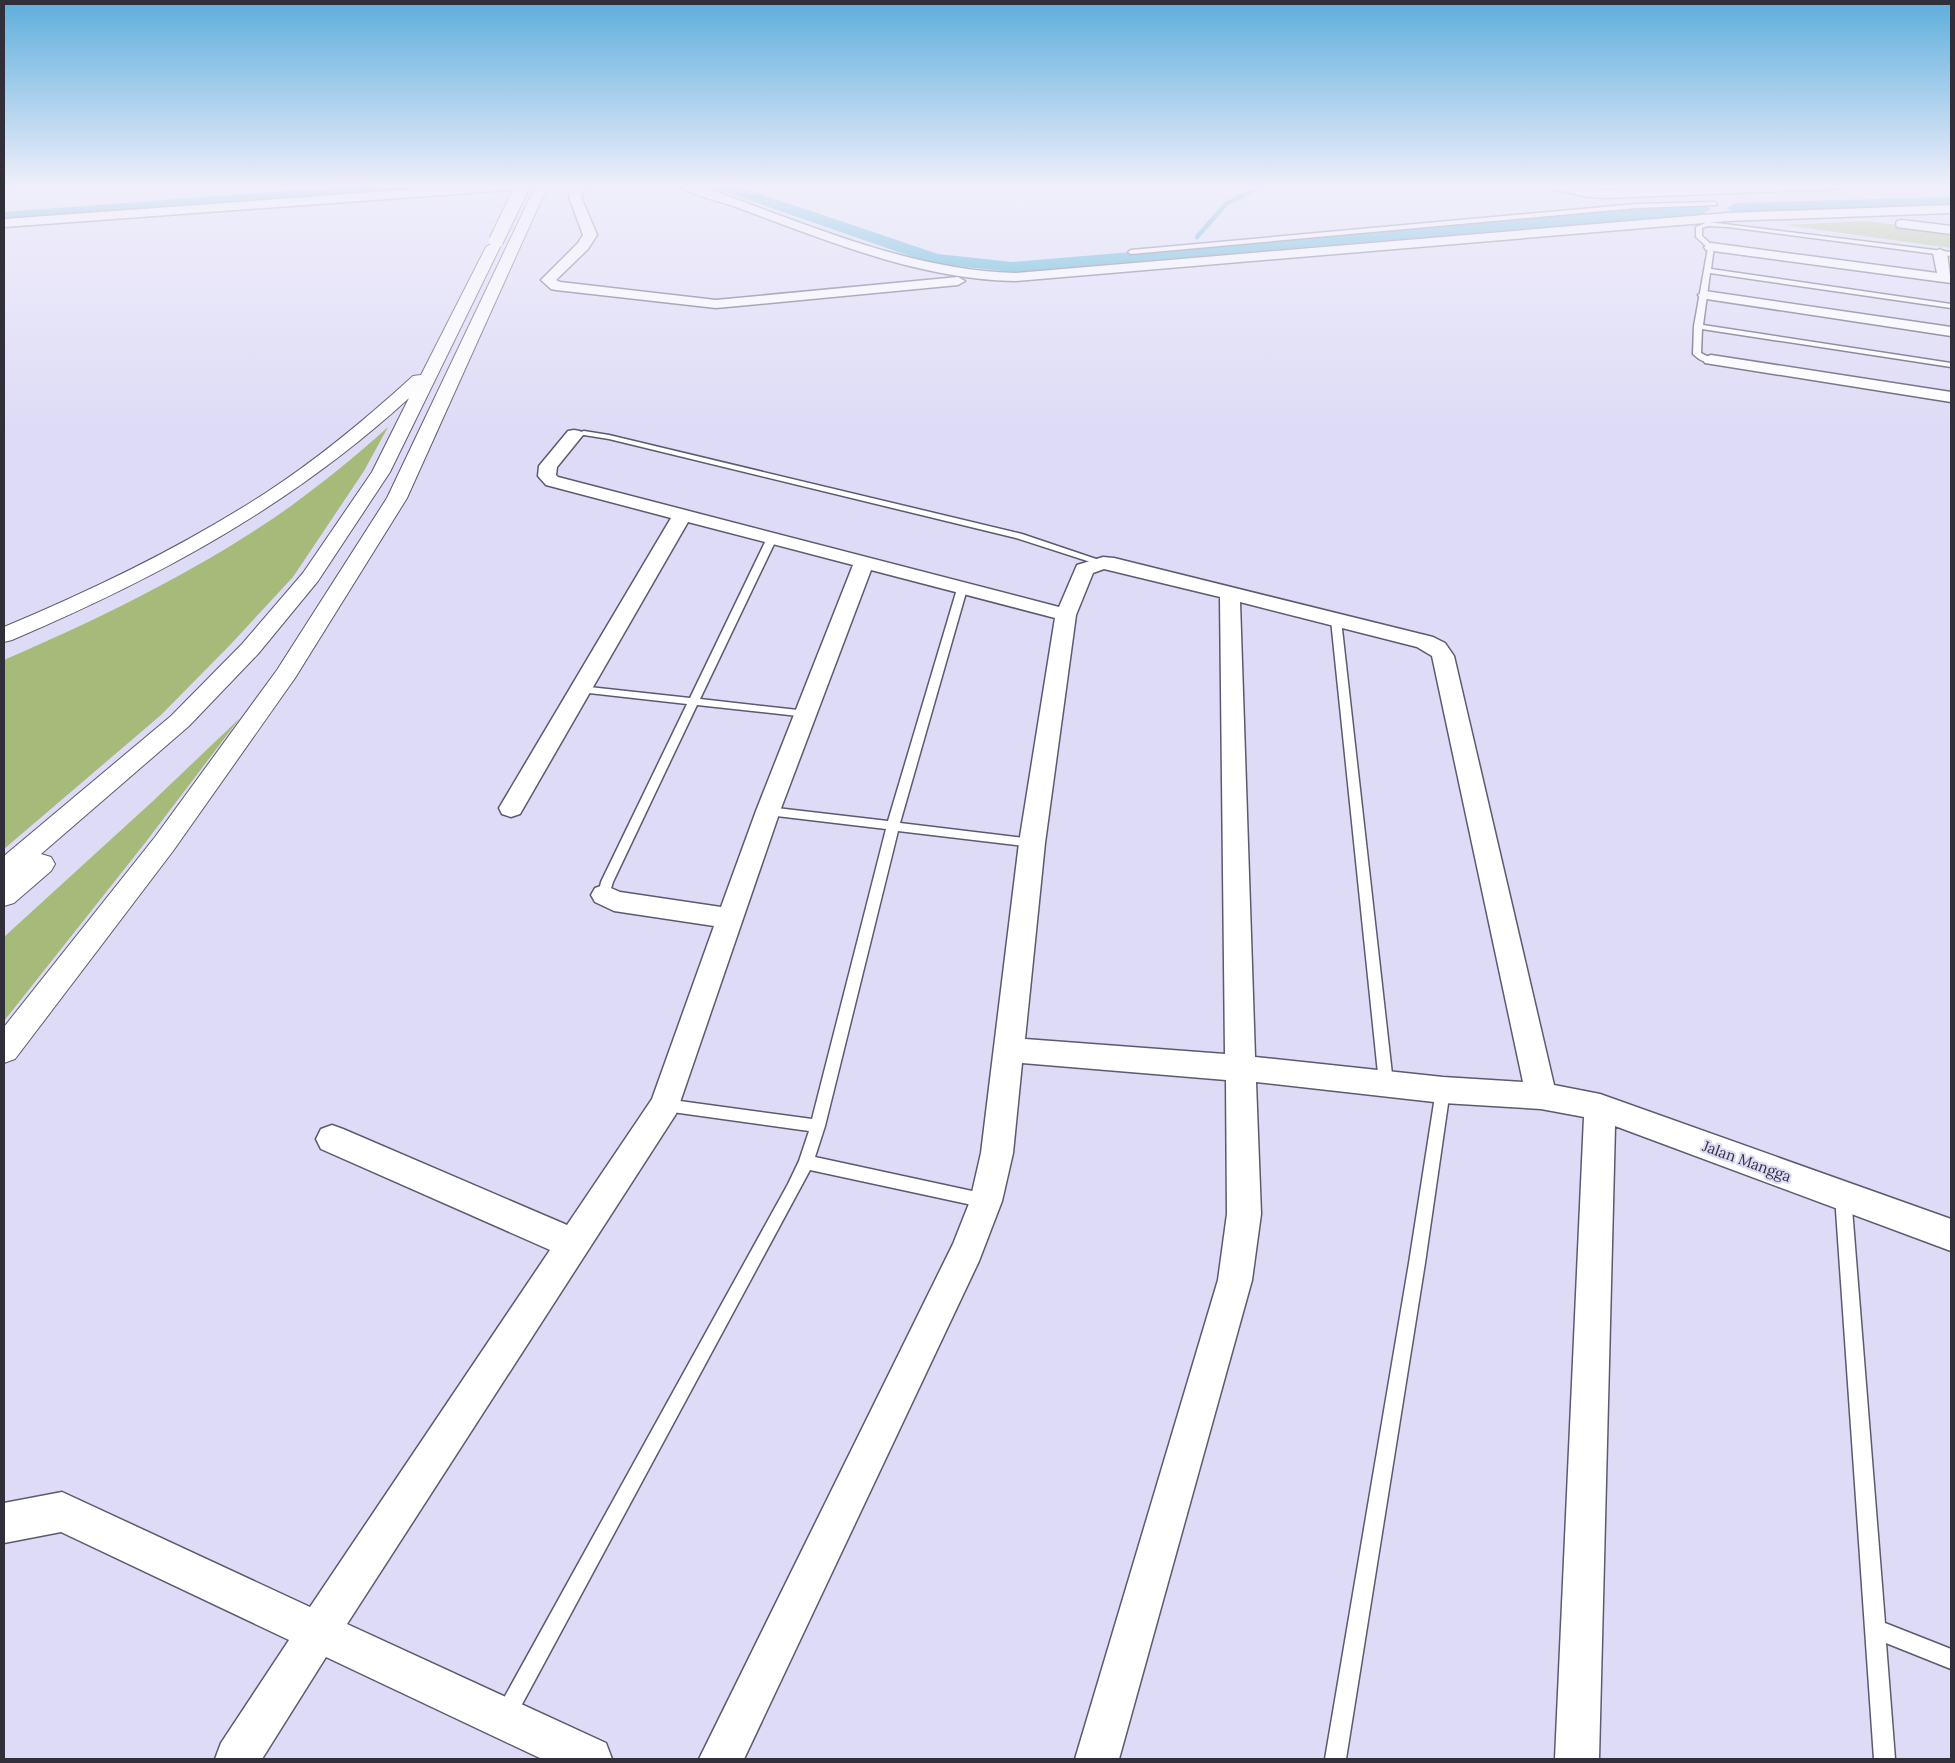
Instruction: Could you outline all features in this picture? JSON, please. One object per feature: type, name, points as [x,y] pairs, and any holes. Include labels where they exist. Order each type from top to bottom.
[{"type":"highway","points":[[4,871],[180,721],[256,642],[311,577],[381,472],[432,367],[490,267]]},
{"type":"highway","points":[[4,1050],[164,844],[287,673],[397,498],[456,373],[496,267]]},
{"type":"highway","points":[[4,634],[78,605],[114,588],[240,520],[328,460],[381,417],[432,367]]},
{"type":"highway","points":[[4,896],[197,727],[272,648],[327,582],[406,470],[456,373]]},
{"type":"street","points":[[560,267],[548,280],[556,286],[716,304],[950,284],[975,276]]},
{"type":"street","points":[[932,267],[975,276],[1025,276],[1129,267]]},
{"type":"street","points":[[1866,267],[1948,278]]},
{"type":"street","points":[[1705,295],[1951,332]]},
{"type":"street","points":[[1711,360],[1951,397]]},
{"type":"street","points":[[574,435],[548,466],[548,476],[552,481],[863,564],[1066,615]]},
{"type":"street","points":[[511,808],[681,516]]},
{"type":"street","points":[[721,1759],[967,1250],[986,1201],[997,1152],[1011,1050],[1032,843],[1066,615],[1080,575],[1089,566],[1103,563],[1114,564],[1230,595],[1425,642],[1432,645],[1443,656],[1541,1096]]},
{"type":"street","points":[[237,1759],[318,1632],[665,1105],[768,810],[807,714],[863,564]]},
{"type":"street","points":[[1097,1759],[1235,1280],[1244,1214],[1239,1068],[1230,595]]},
{"type":"street","points":[[604,895],[614,901],[729,918]]},
{"type":"street","name":"Jalan Mangga","points":[[1011,1050],[1239,1068],[1443,1090],[1541,1096],[1600,1107],[1951,1235]]},
{"type":"street","points":[[1577,1759],[1600,1107]]},
{"type":"street","points":[[332,1139],[574,1244]]},
{"type":"street","points":[[4,1523],[62,1512],[590,1759]]},
{"type":"lane","points":[[1708,267],[1698,326],[1697,354],[1702,358],[1711,360]]},
{"type":"lane","points":[[1708,271],[1951,306]]},
{"type":"lane","points":[[1698,326],[1951,365]]},
{"type":"lane","points":[[574,435],[584,432],[609,437],[1018,536],[1103,563]]},
{"type":"lane","points":[[604,895],[607,882],[771,540]]},
{"type":"lane","points":[[504,1718],[794,1189],[806,1162],[818,1126],[893,825],[962,589]]},
{"type":"lane","points":[[1336,620],[1386,1084]]},
{"type":"lane","points":[[580,689],[695,700],[807,714]]},
{"type":"lane","points":[[768,810],[1032,843]]},
{"type":"lane","points":[[1335,1759],[1418,1263],[1443,1090]]},
{"type":"lane","points":[[665,1105],[818,1126]]},
{"type":"lane","points":[[806,1162],[986,1201]]},
{"type":"lane","points":[[1843,1196],[1885,1759]]},
{"type":"lane","points":[[1875,1629],[1951,1659]]},
{"type":"green space","points":[[388,427],[364,471],[293,577],[161,715],[4,849],[4,660],[115,609],[223,551],[304,497]]},
{"type":"green space","points":[[240,718],[145,843],[4,1021],[4,937],[153,801]]}]
